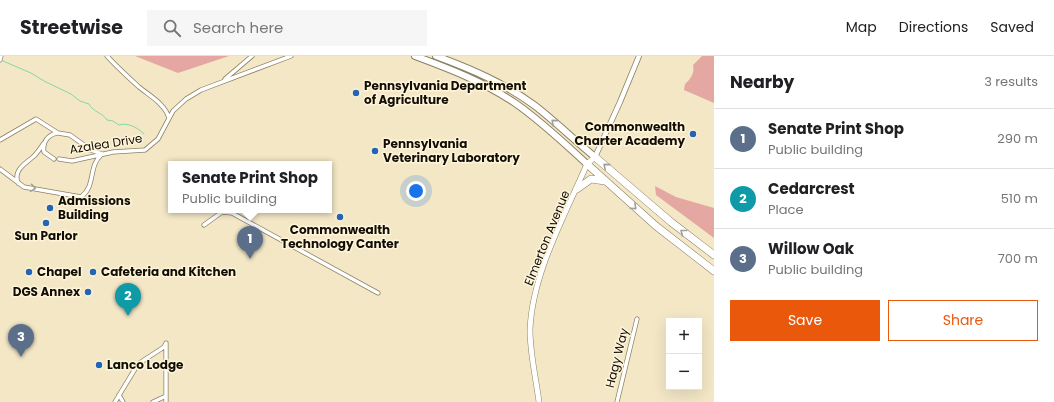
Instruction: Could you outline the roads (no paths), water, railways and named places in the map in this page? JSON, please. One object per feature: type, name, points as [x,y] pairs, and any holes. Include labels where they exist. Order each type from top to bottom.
[{"type":"highway","points":[[415,56],[466,76],[505,96],[534,117],[662,231],[714,271]]},
{"type":"highway","points":[[436,56],[476,71],[515,92],[543,112],[666,218],[714,255]]},
{"type":"highway","points":[[577,189],[591,179],[605,181]]},
{"type":"main road","name":"Elmerton Avenue","points":[[539,402],[531,348],[531,320],[534,300],[544,265],[588,164],[594,157]]},
{"type":"street","points":[[0,60],[2,56]]},
{"type":"street","points":[[107,56],[129,78],[159,103],[166,110],[169,118]]},
{"type":"street","points":[[221,82],[239,69],[252,56]]},
{"type":"street","name":"Azalea Drive","points":[[59,159],[75,160],[102,154],[145,150],[158,139],[169,118],[186,99],[221,82],[284,57],[291,56]]},
{"type":"street","points":[[594,157],[620,102],[639,56]]},
{"type":"street","points":[[0,140],[36,119],[58,133],[68,134],[91,150],[102,154],[94,164],[89,189],[81,198],[27,188],[0,169]]},
{"type":"street","name":"Azalea Drive","points":[[54,158],[44,152],[44,143],[52,135],[58,133]]},
{"type":"street","points":[[18,183],[17,177],[20,168],[44,143]]},
{"type":"street","points":[[204,225],[218,213]]},
{"type":"street","points":[[232,213],[378,293]]},
{"type":"street","name":"Hagy Way","points":[[617,402],[637,319]]},
{"type":"street","points":[[115,402],[138,364],[166,343],[166,402]]},
{"type":"street","points":[[119,395],[124,402]]},
{"type":"street","points":[[153,402],[166,396]]},
{"type":"waterway","points":[[3,61],[31,73],[71,94],[80,101],[89,104],[107,120],[113,121],[119,125],[126,124],[133,126],[144,134]]},
{"type":"place","name":"Pennsylvania Department of Agriculture","points":[[356,93]]},
{"type":"place","name":"Commonwealth Charter Academy","points":[[693,134]]},
{"type":"place","name":"Pennsylvania Veterinary Laboratory","points":[[375,151]]},
{"type":"place","name":"Admissions Building","points":[[50,208]]},
{"type":"place","name":"Commonwealth Technology Canter","points":[[340,217]]},
{"type":"place","name":"Sun Parlor","points":[[46,223]]},
{"type":"place","name":"Senate Print Shop","points":[[250,259]]},
{"type":"place","name":"Chapel","points":[[29,272]]},
{"type":"place","name":"Cafeteria and Kitchen","points":[[93,272]]},
{"type":"place","name":"DGS Annex","points":[[88,292]]},
{"type":"place","name":"Cedarcrest","points":[[128,316]]},
{"type":"place","name":"Willow Oak","points":[[21,357]]},
{"type":"place","name":"Lanco Lodge","points":[[99,365]]}]
